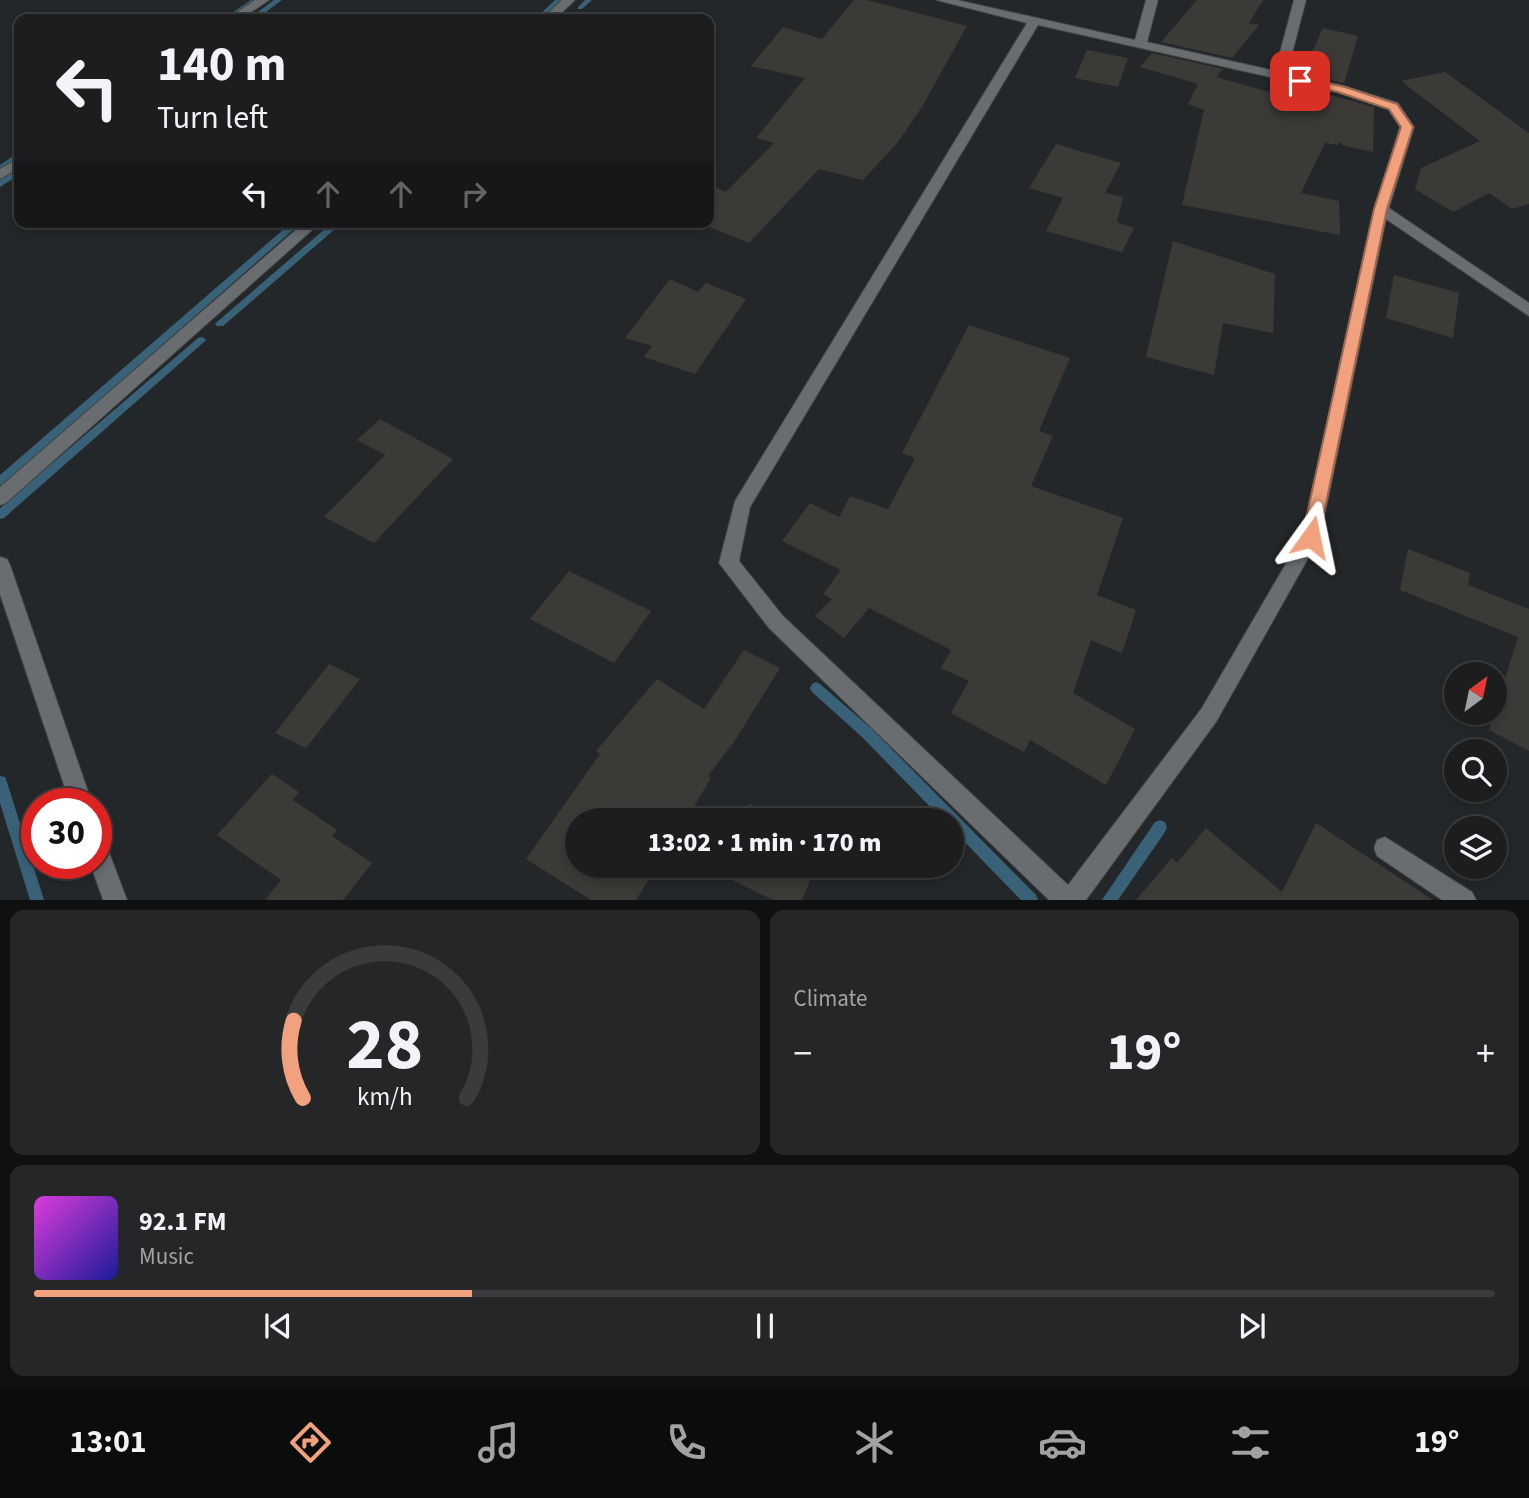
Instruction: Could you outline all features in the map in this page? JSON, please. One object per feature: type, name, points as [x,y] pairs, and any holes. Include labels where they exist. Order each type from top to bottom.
[{"type":"street","points":[[241,14],[262,0]]},
{"type":"street","points":[[554,14],[569,0]]},
{"type":"street","points":[[942,0],[1340,89],[1393,106],[1407,127],[1381,209],[1311,537],[1209,715],[1069,900],[776,622],[729,563],[741,506],[1013,60],[1034,21]]},
{"type":"street","points":[[1140,45],[1152,0]]},
{"type":"street","points":[[1280,76],[1300,0]]},
{"type":"street","points":[[1381,209],[1529,311]]},
{"type":"street","points":[[0,498],[307,228]]},
{"type":"street","points":[[0,565],[76,788]]},
{"type":"street","points":[[1385,848],[1464,900]]},
{"type":"street","points":[[107,879],[115,900]]},
{"type":"building","points":[[854,0],[867,0],[967,26],[923,105],[898,142],[863,180],[819,169],[749,243],[712,228],[714,228],[714,187],[726,192],[774,143],[756,138],[805,78],[751,66],[783,27],[822,39]]},
{"type":"building","points":[[1197,0],[1263,0],[1249,23],[1259,25],[1232,58],[1161,42]]},
{"type":"building","points":[[1323,28],[1358,36],[1344,83],[1302,74]]},
{"type":"building","points":[[1087,50],[1128,58],[1118,87],[1075,78]]},
{"type":"building","points":[[1152,53],[1223,69],[1216,77],[1291,98],[1297,86],[1374,107],[1373,152],[1338,142],[1338,145],[1325,143],[1301,193],[1339,201],[1340,235],[1182,205],[1204,110],[1188,104],[1198,84],[1140,67]]},
{"type":"building","points":[[1445,72],[1529,133],[1529,204],[1512,209],[1489,193],[1453,212],[1415,189],[1421,168],[1480,141],[1401,81]]},
{"type":"building","points":[[1056,144],[1121,163],[1105,193],[1123,197],[1117,222],[1134,228],[1122,252],[1046,231],[1063,198],[1029,188]]},
{"type":"building","points":[[1173,241],[1275,274],[1273,333],[1223,323],[1214,375],[1146,357]]},
{"type":"building","points":[[1394,275],[1459,293],[1453,338],[1386,318]]},
{"type":"building","points":[[670,279],[698,292],[706,283],[746,299],[695,374],[644,357],[652,346],[625,338]]},
{"type":"building","points":[[969,325],[1070,358],[1039,431],[1053,436],[1031,486],[1123,518],[1097,595],[1136,610],[1122,653],[1091,640],[1073,693],[1135,729],[1106,785],[1030,740],[1024,752],[951,713],[969,681],[941,668],[951,650],[869,608],[844,638],[815,616],[832,599],[823,594],[841,570],[782,541],[810,503],[839,517],[850,496],[888,509],[915,458],[902,453]]},
{"type":"building","points":[[380,419],[453,459],[374,543],[324,517],[385,455],[357,440]]},
{"type":"building","points":[[1408,549],[1470,573],[1468,585],[1529,609],[1529,751],[1489,730],[1491,725],[1507,725],[1507,672],[1518,637],[1400,590]]},
{"type":"building","points":[[569,571],[651,611],[614,663],[530,619]]},
{"type":"building","points":[[744,650],[780,668],[736,739],[708,776],[711,778],[693,808],[565,808],[565,878],[650,878],[636,900],[591,900],[526,859],[600,754],[596,751],[657,679],[704,709]]},
{"type":"building","points":[[329,664],[360,679],[306,748],[275,733]]},
{"type":"building","points":[[272,774],[299,792],[293,800],[337,830],[332,836],[372,863],[343,900],[265,900],[281,880],[217,835]]},
{"type":"building","points":[[1316,823],[1433,900],[1136,900],[1172,858],[1177,863],[1206,828],[1282,892]]},
{"type":"building","points":[[728,878],[811,878],[802,900],[773,900]]},
{"type":"waterway","points":[[234,14],[256,0]]},
{"type":"waterway","points":[[265,13],[261,12],[279,0]]},
{"type":"waterway","points":[[544,14],[559,0]]},
{"type":"waterway","points":[[580,8],[589,0]]},
{"type":"waterway","points":[[0,169],[14,159]]},
{"type":"waterway","points":[[0,184],[14,175]]},
{"type":"waterway","points":[[0,481],[291,228]]},
{"type":"waterway","points":[[220,324],[332,228]]},
{"type":"waterway","points":[[0,515],[201,340]]},
{"type":"waterway","points":[[816,688],[867,733],[1031,900]]},
{"type":"waterway","points":[[0,782],[37,900]]},
{"type":"waterway","points":[[1109,900],[1160,827]]},
{"type":"route","points":[[1300,81],[1340,89],[1393,106],[1407,127],[1381,209],[1311,537]]}]
